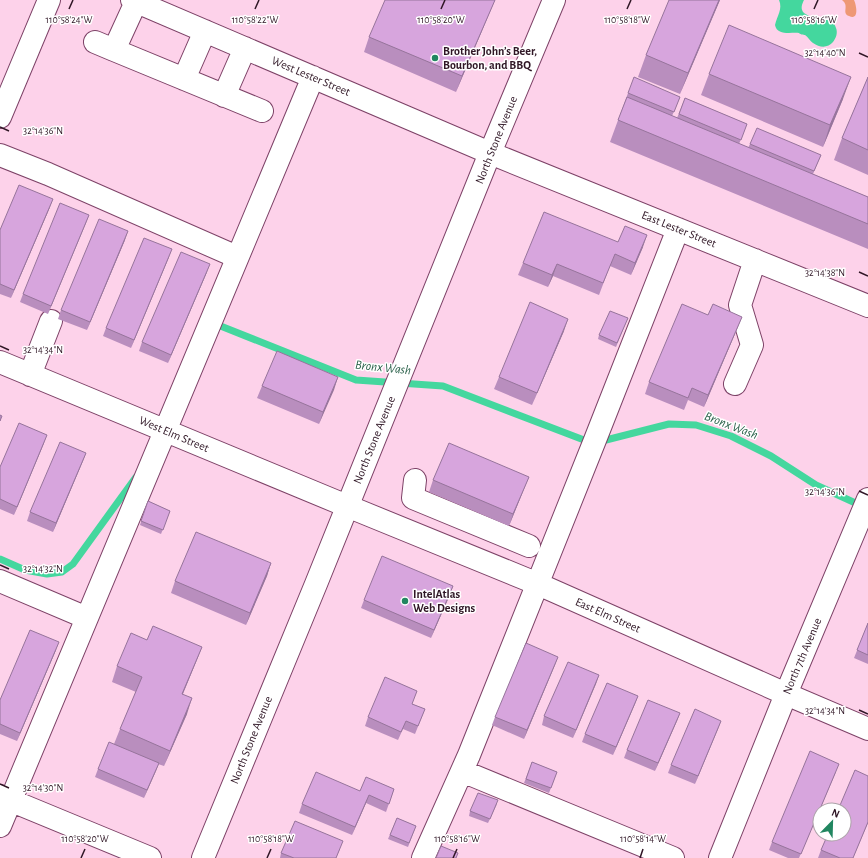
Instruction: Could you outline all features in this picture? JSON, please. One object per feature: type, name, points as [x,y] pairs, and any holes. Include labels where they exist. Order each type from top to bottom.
[{"type":"street","points":[[0,118],[49,0]]},
{"type":"street","name":"North Stone Avenue","points":[[203,858],[316,584],[490,153],[554,0]]},
{"type":"street","points":[[134,1],[104,46],[262,111]]},
{"type":"street","name":"West Lester Street","points":[[134,1],[490,153]]},
{"type":"street","points":[[184,79],[205,31]]},
{"type":"street","points":[[224,96],[245,48]]},
{"type":"street","points":[[0,826],[5,798],[87,618],[313,77]]},
{"type":"street","name":"East Lester Street","points":[[490,153],[868,306]]},
{"type":"street","points":[[0,155],[48,174],[237,258]]},
{"type":"street","points":[[423,858],[462,771],[538,584],[678,229]]},
{"type":"street","points":[[735,384],[752,345],[740,304],[755,260]]},
{"type":"street","points":[[30,375],[51,321]]},
{"type":"street","name":"West Elm Street","points":[[0,362],[347,506]]},
{"type":"street","points":[[415,480],[413,498],[529,546]]},
{"type":"street","name":"North 7th Avenue","points":[[720,858],[786,694],[868,499]]},
{"type":"street","name":"East Elm Street","points":[[347,506],[538,584],[868,729]]},
{"type":"street","points":[[438,543],[451,513]]},
{"type":"street","points":[[0,581],[87,618]]},
{"type":"street","points":[[462,771],[673,858]]},
{"type":"street","points":[[5,798],[150,858]]},
{"type":"shaded area","points":[[779,0],[804,0],[802,8],[804,13],[814,18],[833,22],[837,32],[833,42],[826,46],[816,45],[805,35],[778,31],[775,25],[780,9]]},
{"type":"shaded area","points":[[842,0],[854,0],[856,5],[855,16],[852,17],[847,15],[844,2]]},
{"type":"building","points":[[385,0],[495,0],[462,76],[369,37]]},
{"type":"building","points":[[669,0],[719,0],[688,73],[646,55]]},
{"type":"building","points":[[729,25],[851,77],[830,125],[709,74]]},
{"type":"building","points":[[634,77],[680,97],[674,112],[628,93]]},
{"type":"building","points":[[868,77],[868,150],[842,138]]},
{"type":"building","points":[[627,97],[868,197],[868,224],[618,120]]},
{"type":"building","points":[[685,98],[747,124],[741,140],[679,114]]},
{"type":"building","points":[[757,128],[821,155],[814,171],[750,144]]},
{"type":"building","points":[[19,185],[53,199],[14,290],[0,284],[0,230]]},
{"type":"building","points":[[60,203],[89,215],[51,306],[23,294]]},
{"type":"building","points":[[544,212],[618,242],[625,226],[647,235],[635,263],[615,254],[603,283],[557,264],[552,275],[523,263]]},
{"type":"building","points":[[99,219],[128,231],[90,322],[61,310]]},
{"type":"building","points":[[144,238],[172,249],[134,340],[106,328]]},
{"type":"building","points":[[181,252],[210,264],[171,355],[142,342]]},
{"type":"building","points":[[530,302],[568,319],[537,393],[499,377]]},
{"type":"building","points":[[682,304],[708,315],[713,304],[742,317],[708,395],[692,388],[688,398],[649,382]]},
{"type":"building","points":[[610,311],[628,318],[617,343],[599,335]]},
{"type":"building","points":[[277,351],[338,377],[323,412],[262,386]]},
{"type":"building","points":[[19,423],[47,435],[17,507],[0,499],[0,467]]},
{"type":"building","points":[[60,442],[86,453],[56,523],[30,512]]},
{"type":"building","points":[[449,443],[529,477],[513,514],[433,480]]},
{"type":"building","points":[[148,501],[170,511],[163,530],[141,521]]},
{"type":"building","points":[[196,532],[271,563],[250,613],[175,581]]},
{"type":"building","name":"IntelAtlas Web Designs","points":[[382,556],[453,586],[434,630],[364,600]]},
{"type":"building","points":[[868,623],[868,655],[857,650]]},
{"type":"building","points":[[153,626],[202,647],[182,694],[192,698],[170,751],[120,729],[142,677],[117,666],[131,633],[147,640]]},
{"type":"building","points":[[30,630],[59,642],[20,733],[0,724],[0,700]]},
{"type":"building","points":[[526,643],[558,657],[527,730],[495,717]]},
{"type":"building","points":[[568,662],[599,675],[576,730],[544,716]]},
{"type":"building","points":[[385,677],[417,691],[412,704],[425,709],[418,726],[406,721],[401,732],[368,717]]},
{"type":"building","points":[[607,683],[638,696],[616,747],[585,734]]},
{"type":"building","points":[[648,700],[680,713],[658,763],[627,750]]},
{"type":"building","points":[[695,709],[721,721],[698,776],[671,765]]},
{"type":"building","points":[[109,742],[159,763],[147,790],[98,769]]},
{"type":"building","points":[[810,751],[839,764],[823,802],[812,802],[812,828],[801,854],[772,842]]},
{"type":"building","points":[[532,762],[557,772],[551,788],[526,779]]},
{"type":"building","points":[[855,770],[868,776],[868,822],[853,858],[840,858],[821,850],[824,842],[852,842],[852,802],[841,802]]},
{"type":"building","points":[[316,772],[360,791],[366,777],[394,789],[389,804],[369,795],[355,827],[302,804]]},
{"type":"building","points":[[478,793],[498,800],[490,819],[470,811]]},
{"type":"building","points":[[397,818],[416,826],[409,843],[390,835]]},
{"type":"building","points":[[295,821],[343,841],[336,858],[294,858],[281,853]]},
{"type":"building","points":[[441,846],[458,853],[456,858],[436,858]]},
{"type":"waterway","name":"Bronx Wash","points":[[213,323],[356,380],[443,386],[584,440],[606,440],[669,424],[696,425],[731,436],[771,456],[816,485],[862,506]]},
{"type":"waterway","name":"Bronx Wash","points":[[0,559],[25,570],[47,574],[62,572],[73,564],[136,477]]},
{"type":"place","name":"Brother John’s Beer, Bourbon, and BBQ","points":[[435,58]]},
{"type":"place","name":"IntelAtlas Web Designs","points":[[405,601]]}]
